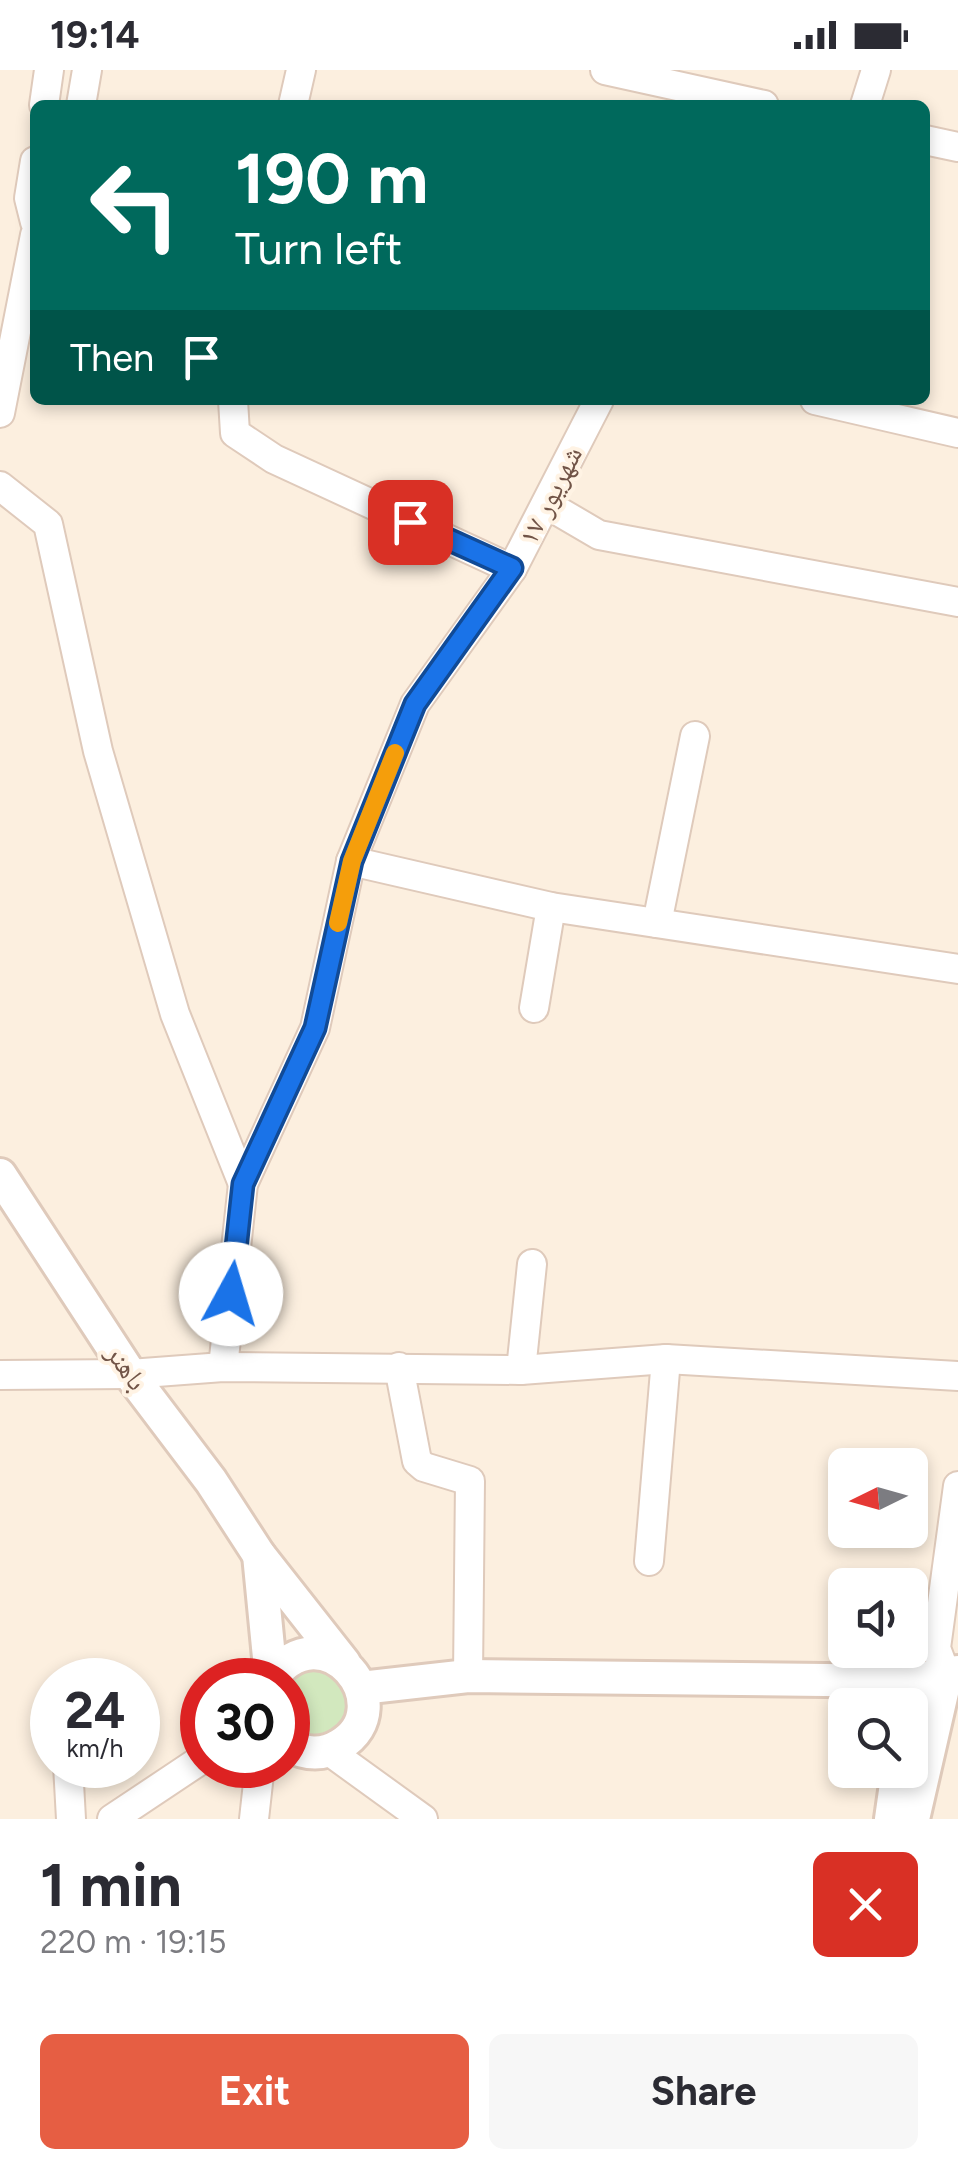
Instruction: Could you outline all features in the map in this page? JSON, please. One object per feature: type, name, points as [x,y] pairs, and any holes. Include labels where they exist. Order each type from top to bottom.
[{"type":"street","points":[[45,100],[49,70]]},
{"type":"street","points":[[82,100],[86,70]]},
{"type":"street","points":[[294,100],[301,70]]},
{"type":"street","points":[[605,70],[699,98]]},
{"type":"street","points":[[867,100],[876,70]]},
{"type":"street","points":[[930,141],[958,148]]},
{"type":"street","points":[[0,414],[30,261]]},
{"type":"street","points":[[233,405],[235,433],[274,459],[512,568]]},
{"type":"street","name":"۱۷ شهریور","points":[[223,1367],[243,1184],[315,1028],[352,861],[415,704],[512,568],[596,405]]},
{"type":"street","points":[[837,405],[958,433]]},
{"type":"street","points":[[0,486],[48,524],[98,751],[175,1014],[243,1184]]},
{"type":"street","points":[[546,504],[599,535],[958,602]]},
{"type":"street","points":[[657,923],[695,736]]},
{"type":"street","points":[[352,861],[552,907],[958,969]]},
{"type":"street","points":[[534,1008],[552,907]]},
{"type":"street","name":"باهنر","points":[[0,1176],[130,1374],[212,1482],[259,1555],[353,1676]]},
{"type":"street","points":[[520,1370],[532,1264]]},
{"type":"street","points":[[0,1374],[130,1374],[223,1367],[520,1370],[666,1359],[958,1376]]},
{"type":"street","points":[[649,1561],[666,1359]]},
{"type":"street","points":[[399,1368],[417,1461],[424,1467],[470,1480],[468,1676]]},
{"type":"street","points":[[913,1819],[947,1665],[958,1486]]},
{"type":"street","name":"باهنر","points":[[259,1555],[268,1658]]},
{"type":"street","points":[[296,1658],[331,1656],[353,1676],[363,1707],[358,1726],[346,1742],[329,1751],[310,1754]]},
{"type":"street","points":[[915,1688],[947,1665]]},
{"type":"street","points":[[353,1676],[468,1676],[828,1690]]},
{"type":"street","points":[[329,1751],[422,1819]]},
{"type":"street","points":[[112,1819],[180,1774]]},
{"type":"street","points":[[69,1788],[71,1819]]},
{"type":"street","points":[[254,1819],[257,1788]]},
{"type":"street","points":[[891,1819],[895,1788]]},
{"type":"green space","points":[[310,1668],[337,1677],[349,1698],[345,1723],[327,1739],[310,1736]]},
{"type":"slow traffic","points":[[338,923],[352,861],[395,753]]},
{"type":"route","points":[[231,1294],[243,1184],[315,1028],[352,861],[415,704],[512,568],[410,522]]}]
